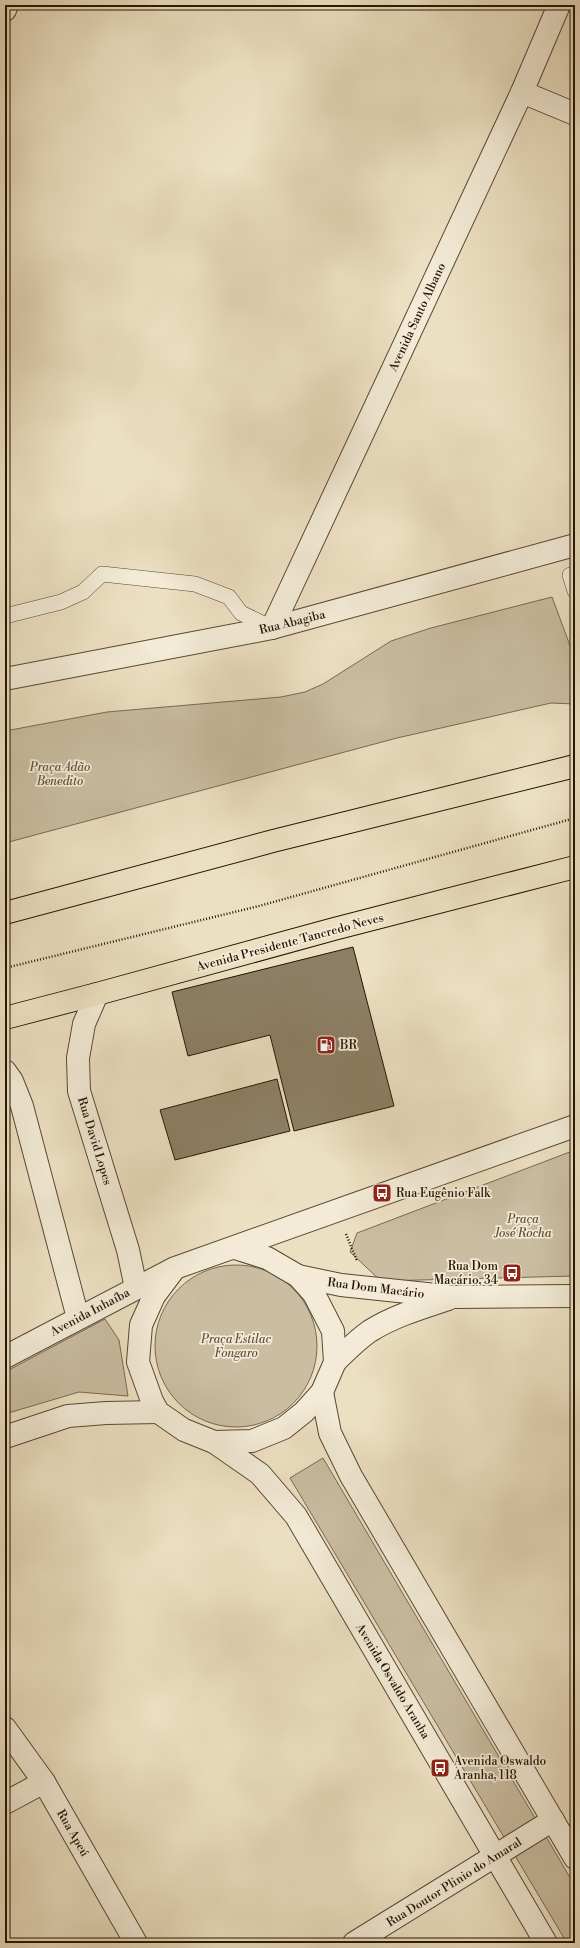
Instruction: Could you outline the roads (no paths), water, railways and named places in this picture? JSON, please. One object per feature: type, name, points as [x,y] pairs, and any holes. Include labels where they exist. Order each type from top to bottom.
[{"type":"highway","points":[[5,913],[273,841],[575,766]]},
{"type":"highway","name":"Avenida Presidente Tancredo Neves","points":[[5,1018],[334,929],[575,867]]},
{"type":"street","points":[[5,10],[7,5]]},
{"type":"street","name":"Avenida Santo Albano","points":[[272,628],[522,92],[559,5]]},
{"type":"street","points":[[522,92],[575,114]]},
{"type":"street","name":"Rua Abagiba","points":[[5,679],[272,628],[575,545]]},
{"type":"street","name":"Rua David Lopes","points":[[97,994],[84,1024],[78,1058],[80,1091],[128,1250],[136,1288]]},
{"type":"street","points":[[5,1070],[12,1081],[22,1106],[78,1318]]},
{"type":"street","points":[[235,1248],[267,1258],[298,1276],[314,1294],[333,1331],[335,1362],[322,1392],[304,1412],[284,1428],[252,1441],[214,1442],[184,1430],[158,1412],[138,1362],[141,1325],[154,1296],[175,1268],[235,1248],[575,1126]]},
{"type":"street","name":"Avenida Inhaíba","points":[[5,1358],[175,1268]]},
{"type":"street","name":"Rua Dom Macário","points":[[298,1276],[369,1288],[455,1297],[575,1296]]},
{"type":"street","name":"Rua Dom Macário","points":[[335,1362],[355,1342],[370,1331],[399,1316],[455,1297]]},
{"type":"street","points":[[322,1392],[330,1433],[351,1476],[575,1858]]},
{"type":"street","points":[[5,1437],[68,1416],[106,1413],[158,1412]]},
{"type":"street","name":"Avenida Osvaldo Aranha","points":[[214,1442],[260,1474],[296,1516],[546,1943]]},
{"type":"street","name":"Rua Apeú","points":[[5,1728],[44,1782],[136,1943]]},
{"type":"street","points":[[5,1803],[44,1782]]},
{"type":"street","name":"Rua Doutor Plinio do Amaral","points":[[354,1943],[553,1820]]},
{"type":"lane","points":[[5,616],[61,602],[83,592],[102,574],[195,584],[229,597],[241,613],[272,628]]},
{"type":"lane","points":[[575,574],[570,575],[575,591]]},
{"type":"place","name":"BR","points":[[326,1045]]},
{"type":"place","name":"Rua Eugênio Falk","points":[[382,1193]]},
{"type":"place","name":"Rua Dom Macário, 34","points":[[512,1273]]},
{"type":"place","name":"Avenida Oswaldo Aranha, 118","points":[[440,1768]]},
{"type":"park label","name":"Praça Adão Benedito","points":[[60,774]]},
{"type":"park label","name":"Praça José Rocha","points":[[523,1226]]},
{"type":"park label","name":"Praça Estilac Fongaro","points":[[236,1346]]}]
